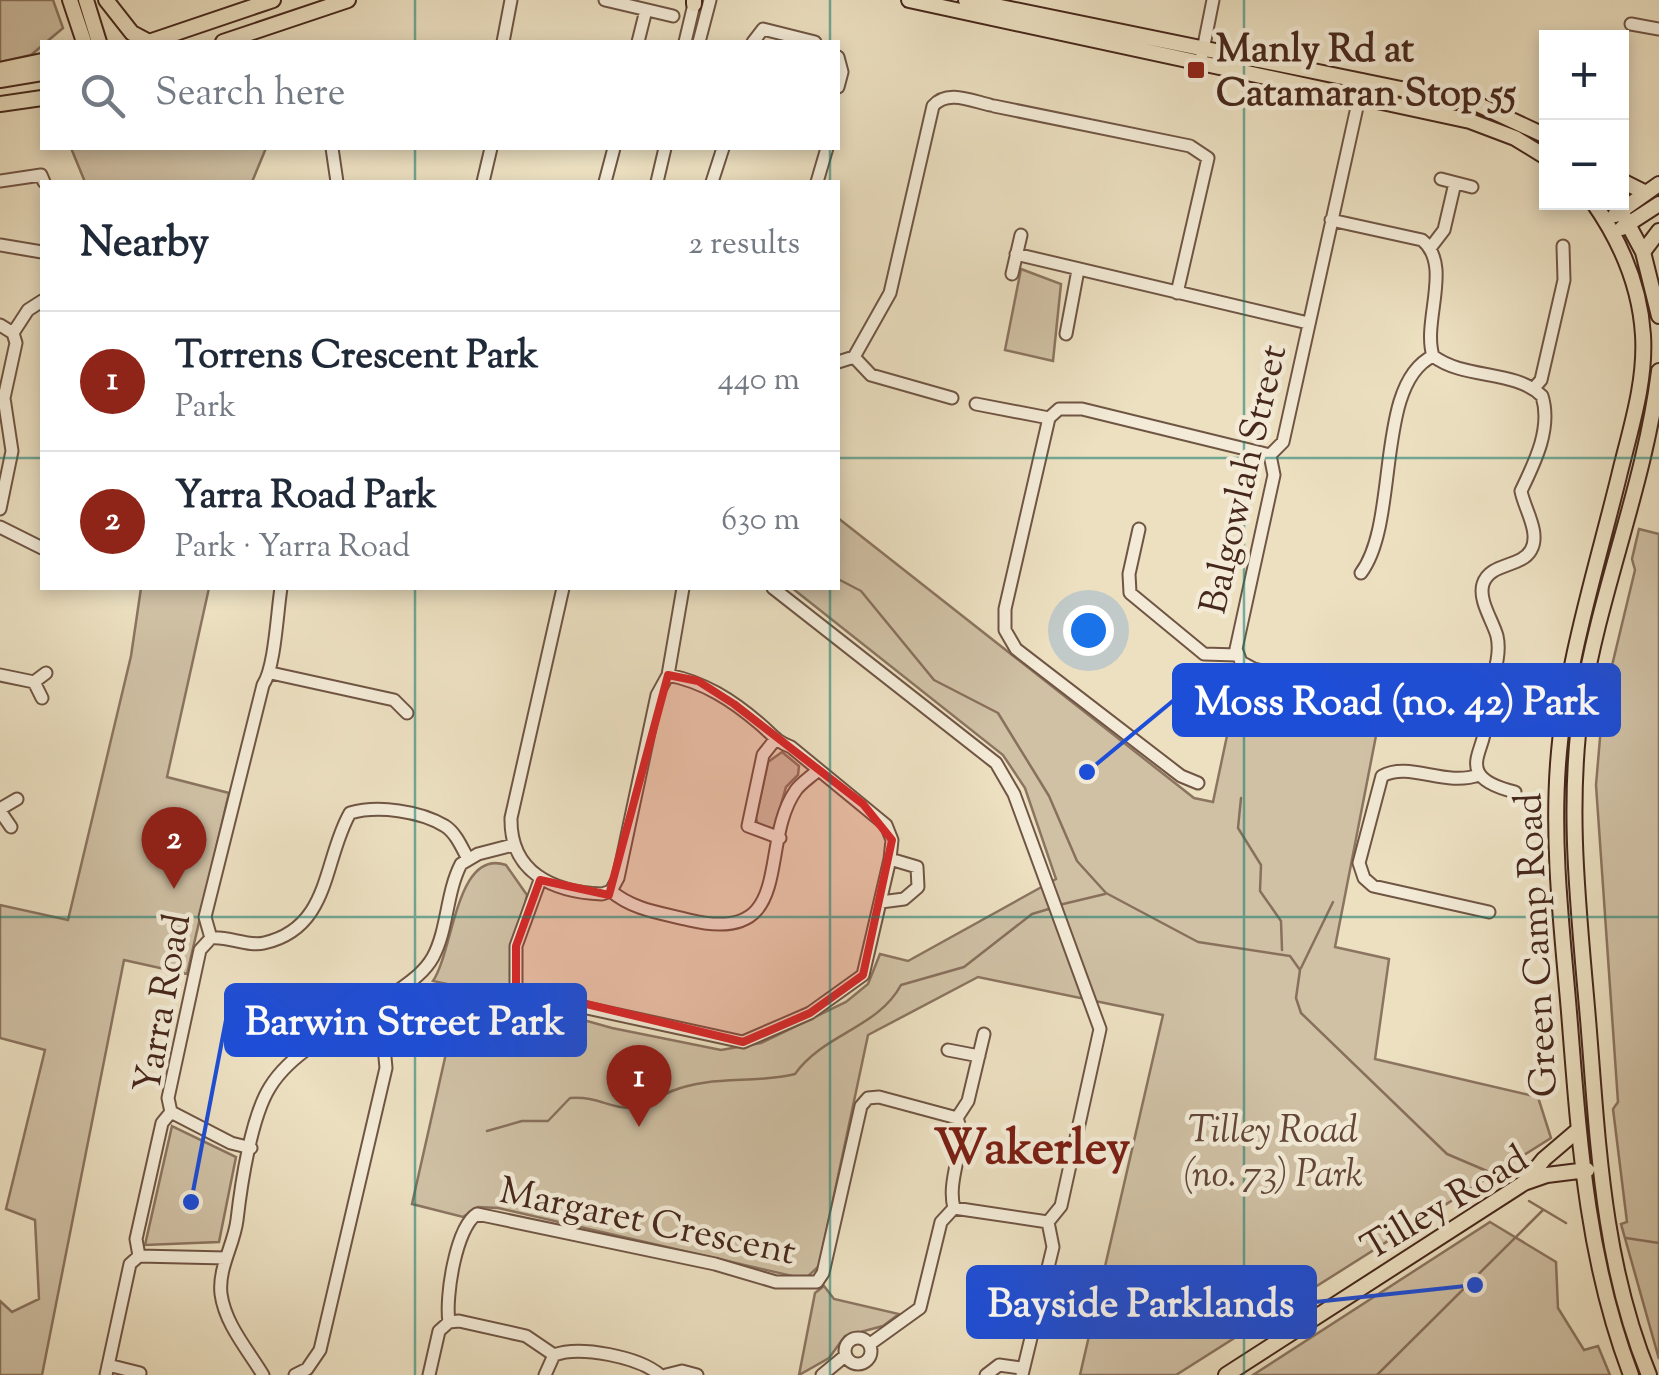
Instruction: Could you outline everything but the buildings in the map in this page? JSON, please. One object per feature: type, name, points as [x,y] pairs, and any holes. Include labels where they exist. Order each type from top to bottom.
[{"type":"main road","points":[[70,0],[82,36]]},
{"type":"main road","points":[[86,0],[98,40]]},
{"type":"main road","points":[[106,0],[132,33],[145,40]]},
{"type":"main road","points":[[155,40],[273,0]]},
{"type":"main road","points":[[229,40],[348,0]]},
{"type":"main road","points":[[910,0],[1484,125],[1539,153]]},
{"type":"main road","points":[[966,0],[1490,108],[1539,132]]},
{"type":"main road","points":[[0,70],[40,61]]},
{"type":"main road","points":[[0,80],[40,73]]},
{"type":"main road","points":[[0,104],[40,98]]},
{"type":"main road","points":[[1610,227],[1652,188]]},
{"type":"main road","points":[[1623,212],[1659,204]]},
{"type":"main road","name":"Green Camp Road","points":[[1598,210],[1610,227],[1638,301],[1642,370],[1572,669],[1556,792],[1557,875],[1582,1171],[1602,1286],[1631,1375]]},
{"type":"main road","points":[[1623,212],[1643,252],[1659,316]]},
{"type":"main road","points":[[1643,252],[1659,231]]},
{"type":"main road","name":"Green Camp Road","points":[[1649,1375],[1616,1268],[1600,1170],[1574,846],[1576,761],[1588,672],[1628,521],[1659,370]]},
{"type":"main road","points":[[1524,1183],[1544,1159],[1578,1130]]},
{"type":"main road","name":"Tilley Road","points":[[1226,1375],[1524,1183],[1600,1170]]},
{"type":"street","points":[[504,40],[511,0]]},
{"type":"street","points":[[606,0],[673,16]]},
{"type":"street","points":[[1200,62],[1214,0]]},
{"type":"street","points":[[686,40],[698,1]]},
{"type":"street","points":[[698,1],[699,40]]},
{"type":"street","points":[[638,40],[646,10]]},
{"type":"street","points":[[1631,24],[1659,30]]},
{"type":"street","points":[[755,40],[763,30],[806,40]]},
{"type":"street","name":"Balgowlah Street","points":[[1363,80],[1283,442],[1270,455],[1274,476],[1236,641],[1238,655],[1254,669],[1362,694],[1394,690],[1477,708]]},
{"type":"street","points":[[840,362],[854,358],[890,292],[939,99],[952,96],[1190,146],[1208,158],[1177,293]]},
{"type":"street","points":[[332,150],[337,180]]},
{"type":"street","points":[[483,180],[490,150]]},
{"type":"street","points":[[606,180],[613,150]]},
{"type":"street","points":[[657,180],[665,150]]},
{"type":"street","points":[[713,180],[722,150]]},
{"type":"street","points":[[818,180],[826,150]]},
{"type":"street","points":[[0,181],[42,175],[43,180]]},
{"type":"street","points":[[1440,180],[1472,187]]},
{"type":"street","points":[[1431,247],[1444,230],[1456,184]]},
{"type":"street","points":[[1331,220],[1422,240],[1431,247],[1435,261],[1429,341],[1433,356],[1455,368],[1534,388],[1547,412],[1535,465],[1522,491],[1534,546],[1528,555],[1498,568],[1484,582],[1482,593],[1498,650],[1489,690],[1477,708],[1484,724],[1476,761],[1479,775],[1490,786],[1516,792]]},
{"type":"street","points":[[1012,274],[1021,236]]},
{"type":"street","points":[[0,245],[40,252]]},
{"type":"street","points":[[1534,388],[1542,380],[1564,280],[1563,246]]},
{"type":"street","points":[[1016,254],[1308,324]]},
{"type":"street","points":[[1066,334],[1078,270]]},
{"type":"street","points":[[13,333],[28,310],[40,301]]},
{"type":"street","points":[[0,325],[13,333],[16,343],[4,398],[12,451],[0,509]]},
{"type":"street","points":[[1362,572],[1373,557],[1381,533],[1386,507],[1383,481],[1404,393],[1412,371],[1433,356]]},
{"type":"street","points":[[854,358],[872,374],[952,398]]},
{"type":"street","points":[[976,404],[1054,414],[1082,409],[1270,455]]},
{"type":"street","points":[[1054,414],[1004,610],[1008,640],[1181,776],[1198,783]]},
{"type":"street","points":[[0,527],[40,547]]},
{"type":"street","points":[[1139,530],[1129,574],[1130,593],[1204,654],[1238,655]]},
{"type":"street","name":"Yarra Road","points":[[251,1148],[231,1143],[171,1112],[168,1098],[200,950],[211,938],[205,917],[263,686],[271,673],[269,652],[281,590]]},
{"type":"street","points":[[564,590],[510,818],[513,846],[521,863],[540,880],[589,894],[612,891]]},
{"type":"street","points":[[612,891],[632,822],[657,695],[668,676],[683,590]]},
{"type":"street","points":[[776,590],[996,763],[1014,794],[1100,1029],[1061,1206],[1048,1222]]},
{"type":"street","points":[[34,682],[46,673]]},
{"type":"street","points":[[271,673],[394,700],[407,713]]},
{"type":"street","points":[[0,674],[34,682]]},
{"type":"street","points":[[540,880],[516,946],[516,987],[532,996],[729,1042],[759,1036],[843,993],[863,975],[890,858],[892,840],[886,826],[791,748],[774,741],[764,727],[734,704],[698,681],[668,676]]},
{"type":"street","points":[[34,682],[42,698]]},
{"type":"street","points":[[774,741],[763,755],[748,826],[780,838]]},
{"type":"street","points":[[612,891],[624,903],[642,909],[726,926],[753,915],[766,900],[795,791],[818,770]]},
{"type":"street","points":[[1479,775],[1460,782],[1398,770],[1382,776],[1360,863],[1364,878],[1373,886],[1488,912]]},
{"type":"street","points":[[10,827],[0,810],[17,799]]},
{"type":"street","points":[[211,938],[229,936],[262,944],[291,931],[315,912],[341,829],[350,813],[368,808],[424,818],[448,828],[468,859]]},
{"type":"street","points":[[263,1375],[227,1316],[221,1292],[251,1148],[268,1088],[287,1066],[349,1024],[369,1018],[378,1005],[430,962],[456,873],[468,859],[513,846]]},
{"type":"street","points":[[881,902],[904,900],[918,886],[917,867],[890,858]]},
{"type":"street","points":[[295,1375],[307,1369],[320,1350],[386,1068],[384,1047],[369,1018]]},
{"type":"street","points":[[954,1208],[949,1190],[961,1130],[956,1118],[968,1101],[984,1034]]},
{"type":"street","points":[[948,1050],[979,1056]]},
{"type":"street","name":"Margaret Crescent","points":[[448,1322],[449,1290],[465,1224],[478,1214],[693,1263],[715,1264],[776,1282],[817,1282],[824,1273],[861,1106],[868,1098],[956,1118]]},
{"type":"street","points":[[139,1256],[136,1239],[162,1123],[171,1112]]},
{"type":"street","points":[[954,1208],[1048,1222]]},
{"type":"street","points":[[870,1344],[920,1308],[941,1222],[954,1208]]},
{"type":"street","points":[[986,1375],[999,1365],[1022,1372],[1053,1247],[1048,1222]]},
{"type":"street","points":[[140,1373],[107,1370],[130,1264],[139,1256],[226,1258]]},
{"type":"street","points":[[429,1375],[439,1331],[448,1322],[526,1336],[542,1343],[554,1355]]},
{"type":"street","points":[[826,1373],[845,1356],[851,1339],[863,1338],[870,1344],[871,1355],[864,1363],[854,1364],[845,1356]]},
{"type":"street","points":[[544,1375],[554,1355],[571,1350],[649,1365],[663,1375],[682,1371],[697,1375]]},
{"type":"street","points":[[864,1363],[874,1375]]},
{"type":"highlighted area","points":[[668,675],[698,681],[734,704],[863,804],[892,840],[863,975],[810,1013],[743,1042],[516,987],[516,946],[540,880],[609,895]]},
{"type":"green space","points":[[0,0],[53,0],[63,28],[49,40],[40,40],[40,47],[31,55],[0,62]]},
{"type":"green space","points":[[72,150],[265,150],[253,180],[84,180]]},
{"type":"green space","points":[[1021,269],[1061,284],[1053,361],[1005,350]]},
{"type":"green space","name":"Tilley Road (no. 73) Park","points":[[840,520],[1194,798],[1213,802],[1239,679],[1381,710],[1335,947],[1389,959],[1375,1059],[1538,1097],[1551,1138],[1176,1375],[1080,1375],[1163,1015],[978,977],[868,1035],[819,1266],[805,1279],[498,1208],[478,1207],[463,1217],[412,1204],[461,987],[433,981],[466,886],[476,871],[489,864],[506,865],[527,895],[510,972],[511,991],[530,1005],[612,1028],[721,1050],[761,1043],[846,1002],[868,984],[880,954],[908,961],[1056,879],[1025,788],[1003,755],[795,590],[840,590]]},
{"type":"green space","points":[[1639,529],[1659,534],[1659,1359],[1621,1224],[1627,1222],[1613,1109],[1618,1102],[1596,785],[1603,703],[1635,570],[1632,559]]},
{"type":"green space","points":[[141,590],[209,590],[167,777],[229,793],[187,974],[124,960],[42,1375],[0,1375],[0,1301],[12,1312],[39,1299],[35,1220],[6,1209],[45,1050],[0,1038],[0,905],[68,920],[131,656]]},
{"type":"green space","points":[[782,752],[799,766],[798,775],[786,787],[774,829],[758,825],[756,818],[768,762]]},
{"type":"green space","points":[[172,1126],[236,1157],[219,1242],[145,1245]]},
{"type":"green space","points":[[1490,1222],[1556,1262],[1558,1308],[1584,1350],[1598,1346],[1610,1375],[1253,1375]]},
{"type":"green space","points":[[824,1286],[834,1299],[899,1314],[883,1326],[845,1336],[829,1358],[799,1375],[815,1293]]},
{"type":"waterway","points":[[840,580],[861,591],[934,680],[998,713],[1049,796],[1077,861],[1106,893],[1198,942],[1290,956],[1300,970],[1296,998],[1301,1013],[1447,1154],[1494,1174]]},
{"type":"waterway","points":[[1241,798],[1238,828],[1261,865],[1260,891],[1281,921],[1282,950]]},
{"type":"waterway","points":[[1059,905],[1105,894]]},
{"type":"waterway","points":[[1301,968],[1333,902]]},
{"type":"waterway","points":[[487,1131],[522,1121],[548,1121],[570,1098],[637,1108],[687,1086],[795,1074],[820,1049],[879,1011],[901,985],[964,967],[1032,914],[1052,908]]},
{"type":"waterway","points":[[1529,1201],[1566,1223]]},
{"type":"waterway","points":[[1377,1375],[1543,1210]]},
{"type":"waterway","points":[[1626,1238],[1659,1243]]},
{"type":"place","name":"Manly Rd at Catamaran Stop 55","points":[[1196,70]]},
{"type":"place","name":"Moss Road (no. 42) Park","points":[[1087,772]]},
{"type":"place","name":"Yarra Road Park","points":[[174,889]]},
{"type":"place","name":"Torrens Crescent Park","points":[[639,1127]]},
{"type":"place","name":"Barwin Street Park","points":[[191,1202]]},
{"type":"place","name":"Bayside Parklands","points":[[1475,1285]]},
{"type":"district","name":"Wakerley","points":[[1032,1146]]}]
